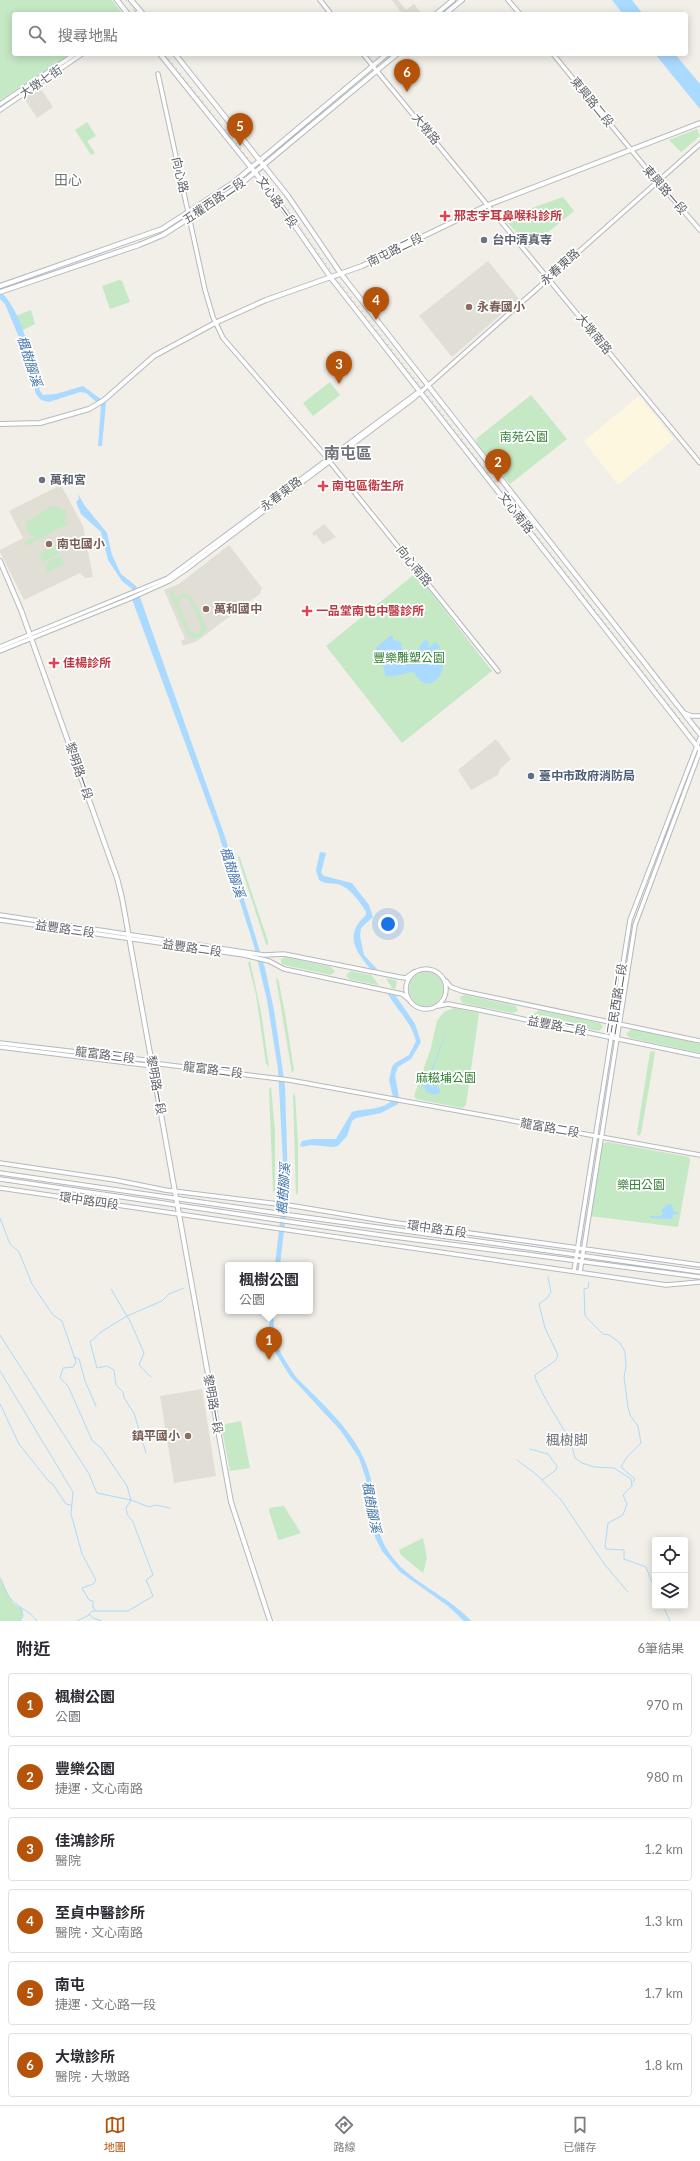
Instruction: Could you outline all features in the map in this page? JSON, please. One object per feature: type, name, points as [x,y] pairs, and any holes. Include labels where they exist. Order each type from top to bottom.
[{"type":"main road","points":[[117,0],[126,12]]},
{"type":"main road","points":[[131,0],[138,12]]},
{"type":"main road","points":[[438,12],[453,0]]},
{"type":"main road","points":[[447,12],[462,0]]},
{"type":"main road","name":"文心路一段","points":[[162,56],[278,200],[331,278]]},
{"type":"main road","name":"文心路一段","points":[[177,56],[264,165],[341,274]]},
{"type":"main road","name":"五權西路二段","points":[[0,286],[162,229],[233,183],[385,56]]},
{"type":"main road","name":"五權西路二段","points":[[0,292],[152,240],[216,202],[256,173],[394,56]]},
{"type":"main road","name":"南屯路二段","points":[[0,424],[40,423],[89,409],[104,400],[154,356],[215,323],[266,300],[341,274],[488,204],[700,123]]},
{"type":"main road","name":"文心南路","points":[[341,274],[700,734]]},
{"type":"main road","name":"文心南路","points":[[331,278],[699,749]]},
{"type":"main road","name":"黎明路一段","points":[[0,561],[17,598],[117,878],[130,936],[231,1502],[270,1621]]},
{"type":"street","points":[[320,0],[329,12]]},
{"type":"street","points":[[508,0],[518,12]]},
{"type":"street","name":"大墩七街","points":[[0,104],[72,56]]},
{"type":"street","name":"大墩七街","points":[[0,110],[79,56]]},
{"type":"street","name":"大墩路","points":[[365,56],[488,204]]},
{"type":"street","name":"東興路二段","points":[[555,56],[631,149]]},
{"type":"street","name":"向心路","points":[[158,74],[205,290],[215,323]]},
{"type":"street","name":"永春東路","points":[[31,636],[165,583],[180,574],[412,395],[420,391],[524,301],[700,144]]},
{"type":"street","name":"東興路一段","points":[[631,149],[700,230]]},
{"type":"street","name":"大墩南路","points":[[488,204],[700,463]]},
{"type":"street","name":"向心南路","points":[[215,323],[223,338],[329,460],[498,671]]},
{"type":"street","points":[[0,647],[31,636]]},
{"type":"street","points":[[0,651],[31,636]]},
{"type":"street","points":[[682,712],[692,716],[700,716]]},
{"type":"street","name":"三民西路二段","points":[[580,1272],[635,925],[694,768],[700,738]]},
{"type":"street","name":"三民西路二段","points":[[574,1271],[630,920],[699,749]]},
{"type":"street","points":[[694,768],[700,762]]},
{"type":"street","name":"益豐路三段","points":[[0,916],[130,936]]},
{"type":"street","name":"益豐路三段","points":[[0,920],[130,936]]},
{"type":"street","name":"益豐路二段","points":[[130,936],[264,955],[284,954],[403,978],[423,968],[431,968],[440,973],[446,981],[458,990],[700,1041]]},
{"type":"street","name":"益豐路二段","points":[[130,936],[265,960],[284,969],[396,992],[405,995],[415,1006],[423,1009],[448,1004],[465,1006],[700,1056]]},
{"type":"street","points":[[408,999],[406,987],[414,972]]},
{"type":"street","points":[[438,1006],[446,992],[446,981]]},
{"type":"street","name":"龍富路三段","points":[[0,1043],[145,1060],[152,1063]]},
{"type":"street","name":"龍富路三段","points":[[0,1047],[145,1065],[152,1063]]},
{"type":"street","name":"龍富路二段","points":[[152,1063],[289,1080],[700,1155]]},
{"type":"street","name":"環中路四段","points":[[0,1163],[175,1191]]},
{"type":"street","name":"環中路四段","points":[[0,1173],[176,1198]]},
{"type":"street","name":"環中路四段","points":[[0,1179],[177,1205]]},
{"type":"street","name":"環中路四段","points":[[0,1188],[179,1214]]},
{"type":"street","name":"環中路五段","points":[[175,1191],[278,1204],[583,1250],[700,1265]]},
{"type":"street","name":"環中路五段","points":[[176,1198],[290,1215],[653,1264],[700,1272]]},
{"type":"street","name":"環中路五段","points":[[177,1205],[290,1222],[700,1277]]},
{"type":"street","name":"環中路五段","points":[[179,1214],[666,1285],[700,1282]]},
{"type":"shaded area","points":[[392,0],[398,0],[406,10],[414,4],[420,12],[401,12]]},
{"type":"shaded area","points":[[40,87],[53,107],[37,118],[24,98]]},
{"type":"shaded area","name":"永春國小","points":[[488,261],[519,299],[452,357],[419,316]]},
{"type":"shaded area","points":[[639,396],[674,439],[618,485],[584,441]]},
{"type":"shaded area","name":"南屯國小","points":[[61,485],[83,526],[93,577],[85,578],[80,573],[24,600],[0,552],[0,550],[23,538],[9,511]]},
{"type":"shaded area","points":[[324,524],[336,537],[323,544],[316,535],[314,536],[312,533]]},
{"type":"shaded area","name":"萬和國中","points":[[229,545],[262,588],[260,594],[197,641],[183,646],[181,641],[185,639],[164,590],[179,584]]},
{"type":"shaded area","points":[[496,739],[511,759],[500,769],[498,775],[471,790],[458,770]]},
{"type":"shaded area","name":"鎮平國小","points":[[202,1389],[216,1476],[174,1483],[160,1396]]},
{"type":"green space","points":[[0,0],[112,0],[121,12],[12,12],[12,56],[67,56],[0,100]]},
{"type":"green space","points":[[87,122],[96,136],[87,141],[95,153],[91,155],[75,130]]},
{"type":"green space","points":[[697,129],[700,136],[681,152],[669,140]]},
{"type":"green space","points":[[563,197],[574,211],[529,248],[504,218]]},
{"type":"green space","points":[[119,280],[122,281],[130,302],[110,309],[102,286]]},
{"type":"green space","points":[[31,310],[35,324],[21,331],[16,316]]},
{"type":"green space","points":[[330,382],[340,395],[313,416],[303,403]]},
{"type":"green space","name":"南苑公園","points":[[531,395],[567,439],[510,484],[477,444],[476,439]]},
{"type":"green space","points":[[53,506],[65,510],[66,518],[64,523],[68,521],[69,523],[26,546],[24,543],[35,537],[26,531],[27,521]]},
{"type":"green space","points":[[55,546],[59,554],[43,562],[39,554]]},
{"type":"green space","points":[[61,556],[64,564],[48,572],[44,564]]},
{"type":"green space","name":"豐樂雕塑公園","points":[[416,573],[492,671],[402,743],[326,646]]},
{"type":"green space","points":[[172,590],[176,598],[184,593],[191,596],[207,628],[201,637],[195,638],[188,635],[169,592]],"holes":[[[182,597],[186,597],[190,600],[201,626],[201,631],[197,634],[190,631],[178,604]]]},
{"type":"green space","points":[[239,855],[268,941],[268,946],[266,944],[238,858]]},
{"type":"green space","points":[[286,957],[331,967],[335,972],[331,975],[284,965],[281,963],[281,959]]},
{"type":"green space","points":[[250,961],[261,1012],[269,1067],[266,1064],[256,995],[248,963]]},
{"type":"green space","points":[[351,971],[395,980],[397,982],[395,989],[349,979],[346,975]]},
{"type":"green space","points":[[429,972],[438,977],[442,982],[442,996],[438,1001],[433,1005],[423,1006],[419,1005],[410,996],[409,986],[410,982],[419,973]]},
{"type":"green space","points":[[276,978],[278,979],[287,1024],[294,1070],[292,1073]]},
{"type":"green space","points":[[465,995],[516,1006],[518,1011],[513,1013],[462,1003],[460,997]]},
{"type":"green space","name":"麻糍埔公園","points":[[454,1008],[479,1013],[466,1105],[462,1108],[416,1099],[414,1096],[431,1048],[437,1021],[444,1012]]},
{"type":"green space","points":[[539,1010],[600,1023],[603,1027],[599,1031],[537,1019],[534,1014]]},
{"type":"green space","points":[[631,1029],[700,1044],[700,1053],[630,1038],[626,1034]]},
{"type":"green space","points":[[653,1051],[655,1053],[641,1134],[638,1136],[637,1133],[650,1052]]},
{"type":"green space","points":[[271,1087],[275,1131],[275,1190],[273,1193],[269,1089]]},
{"type":"green space","points":[[295,1093],[298,1143],[298,1193],[296,1195],[293,1095]]},
{"type":"green space","name":"樂田公園","points":[[608,1142],[689,1157],[690,1161],[678,1227],[590,1216],[601,1146]]},
{"type":"green space","points":[[241,1421],[250,1468],[230,1471],[221,1425]]},
{"type":"green space","points":[[284,1506],[301,1533],[280,1540],[278,1539],[269,1508]]},
{"type":"green space","points":[[423,1538],[427,1558],[423,1573],[401,1555],[399,1550]]},
{"type":"green space","points":[[0,1579],[13,1603],[23,1610],[21,1621],[0,1621]]},
{"type":"water","points":[[612,0],[632,0],[641,12],[621,12]]},
{"type":"water","points":[[657,56],[677,56],[700,84],[700,109]]},
{"type":"water","name":"楓樹腳溪","points":[[3,294],[10,303],[22,327],[40,391],[43,395],[56,394],[83,386],[106,403],[102,446],[98,446],[101,406],[86,393],[80,392],[49,402],[41,400],[36,394],[23,347],[5,304],[0,299],[0,295]]},
{"type":"water","name":"楓樹腳溪","points":[[78,494],[85,506],[107,533],[112,555],[121,574],[136,586],[225,837],[265,968],[274,1010],[285,1086],[288,1197],[280,1262],[275,1262],[283,1195],[283,1162],[278,1069],[267,1000],[254,946],[217,829],[133,602],[132,589],[122,581],[108,560],[101,532],[81,514],[76,502],[79,499]]},
{"type":"water","points":[[390,636],[393,636],[393,640],[399,641],[402,644],[401,649],[417,652],[422,642],[426,640],[429,642],[428,648],[436,642],[441,648],[435,650],[441,657],[443,665],[438,679],[432,683],[426,683],[420,680],[414,672],[385,676],[384,668],[374,658],[374,654],[375,650]]},
{"type":"water","points":[[320,852],[326,853],[321,873],[324,876],[352,883],[369,905],[373,917],[361,928],[360,936],[364,955],[377,969],[415,1024],[421,1042],[411,1059],[398,1067],[395,1075],[399,1098],[398,1104],[381,1113],[356,1118],[352,1121],[347,1136],[338,1146],[311,1145],[302,1147],[300,1145],[302,1141],[312,1139],[336,1139],[352,1112],[381,1107],[390,1102],[393,1097],[389,1080],[392,1067],[395,1063],[409,1055],[416,1041],[406,1020],[356,948],[354,932],[358,924],[366,915],[366,912],[348,889],[337,884],[319,880],[316,870]]},
{"type":"water","points":[[452,1017],[428,1083],[433,1088],[433,1084],[436,1085],[440,1090],[440,1093],[434,1095],[426,1092],[425,1087],[421,1085],[422,1082],[426,1084]]},
{"type":"water","points":[[667,1204],[672,1205],[674,1212],[678,1212],[678,1215],[673,1214],[672,1219],[650,1218],[650,1216],[659,1216],[663,1214],[661,1211]]},
{"type":"water","name":"楓樹腳溪","points":[[270,1314],[274,1314],[274,1331],[278,1346],[285,1360],[296,1377],[348,1432],[364,1458],[369,1472],[379,1532],[388,1551],[396,1562],[416,1580],[451,1603],[471,1621],[464,1621],[448,1606],[400,1572],[382,1551],[375,1537],[366,1479],[359,1458],[341,1431],[290,1376],[272,1347],[268,1337]]},
{"type":"pier","points":[[366,968],[381,970],[397,996],[385,993]]},
{"type":"waterway","points":[[0,1218],[10,1244],[19,1252],[32,1284],[53,1315],[62,1321],[76,1362],[73,1367],[63,1368],[60,1378],[68,1386],[92,1440],[102,1449],[127,1486],[131,1500],[126,1508],[127,1514],[133,1522],[153,1575],[146,1580],[153,1596],[128,1611],[92,1611],[89,1614],[93,1618],[102,1621]]},
{"type":"waterway","points":[[548,1277],[551,1292],[547,1298],[539,1304],[545,1328],[558,1355],[556,1360],[535,1375],[536,1379],[549,1405],[570,1440],[575,1458],[582,1463],[595,1467],[614,1468],[631,1479],[632,1486],[623,1495],[627,1504],[623,1515],[608,1523],[605,1546],[606,1549],[624,1550],[624,1559],[646,1567],[652,1582]]},
{"type":"waterway","points":[[589,1282],[588,1288],[584,1289],[585,1316],[603,1334],[609,1335],[620,1343],[625,1352],[626,1367],[624,1377],[628,1407],[630,1415],[638,1426],[641,1443],[627,1457],[621,1467],[635,1479],[633,1482]]},
{"type":"waterway","points":[[146,1453],[134,1413],[124,1398],[123,1392],[116,1385],[114,1370],[107,1366],[97,1368],[90,1342],[101,1332],[127,1316],[162,1301],[169,1294],[184,1288]]},
{"type":"waterway","points":[[111,1289],[131,1323],[144,1353],[139,1365],[151,1377]]},
{"type":"waterway","points":[[0,1335],[89,1474],[97,1493],[131,1500],[149,1507],[155,1505],[170,1508]]},
{"type":"waterway","points":[[74,1357],[79,1359],[85,1381],[96,1406]]},
{"type":"waterway","points":[[0,1371],[73,1492],[71,1514],[82,1554],[96,1580],[93,1584],[82,1588],[89,1600],[93,1601],[93,1607],[95,1610]]},
{"type":"waterway","points":[[0,1404],[19,1444],[50,1483],[52,1483],[66,1504],[71,1505]]},
{"type":"waterway","points":[[530,1449],[548,1454],[557,1466],[556,1470],[542,1480]]},
{"type":"waterway","points":[[517,1460],[537,1475],[561,1500],[605,1565],[628,1592]]},
{"type":"waterway","points":[[0,1577],[9,1597],[37,1621]]},
{"type":"waterway","points":[[20,1607],[23,1616],[20,1621]]},
{"type":"waterway","points":[[664,1609],[670,1621]]},
{"type":"waterway","points":[[77,1621],[89,1615]]},
{"type":"railway","points":[[126,0],[135,12]]},
{"type":"railway","points":[[167,56],[284,203],[334,275],[700,745]]},
{"type":"place","name":"大墩診所","points":[[407,92]]},
{"type":"place","name":"南屯","points":[[240,146]]},
{"type":"place","name":"邢志宇耳鼻喉科診所","points":[[445,216]]},
{"type":"place","name":"台中清真寺","points":[[484,240]]},
{"type":"place","name":"永春國小","points":[[469,307]]},
{"type":"place","name":"至貞中醫診所","points":[[376,320]]},
{"type":"place","name":"佳鴻診所","points":[[339,384]]},
{"type":"place","name":"萬和宮","points":[[42,480]]},
{"type":"place","name":"豐樂公園","points":[[498,482]]},
{"type":"place","name":"南屯區衛生所","points":[[323,486]]},
{"type":"place","name":"南屯國小","points":[[49,544]]},
{"type":"place","name":"萬和國中","points":[[206,609]]},
{"type":"place","name":"一品堂南屯中醫診所","points":[[307,611]]},
{"type":"place","name":"佳楊診所","points":[[54,663]]},
{"type":"place","name":"臺中市政府消防局","points":[[531,776]]},
{"type":"place","name":"楓樹公園","points":[[269,1360]]},
{"type":"place","name":"鎮平國小","points":[[188,1436]]},
{"type":"district","name":"田心","points":[[68,180]]},
{"type":"district","name":"南屯區","points":[[348,453]]},
{"type":"district","name":"楓樹脚","points":[[567,1440]]}]
